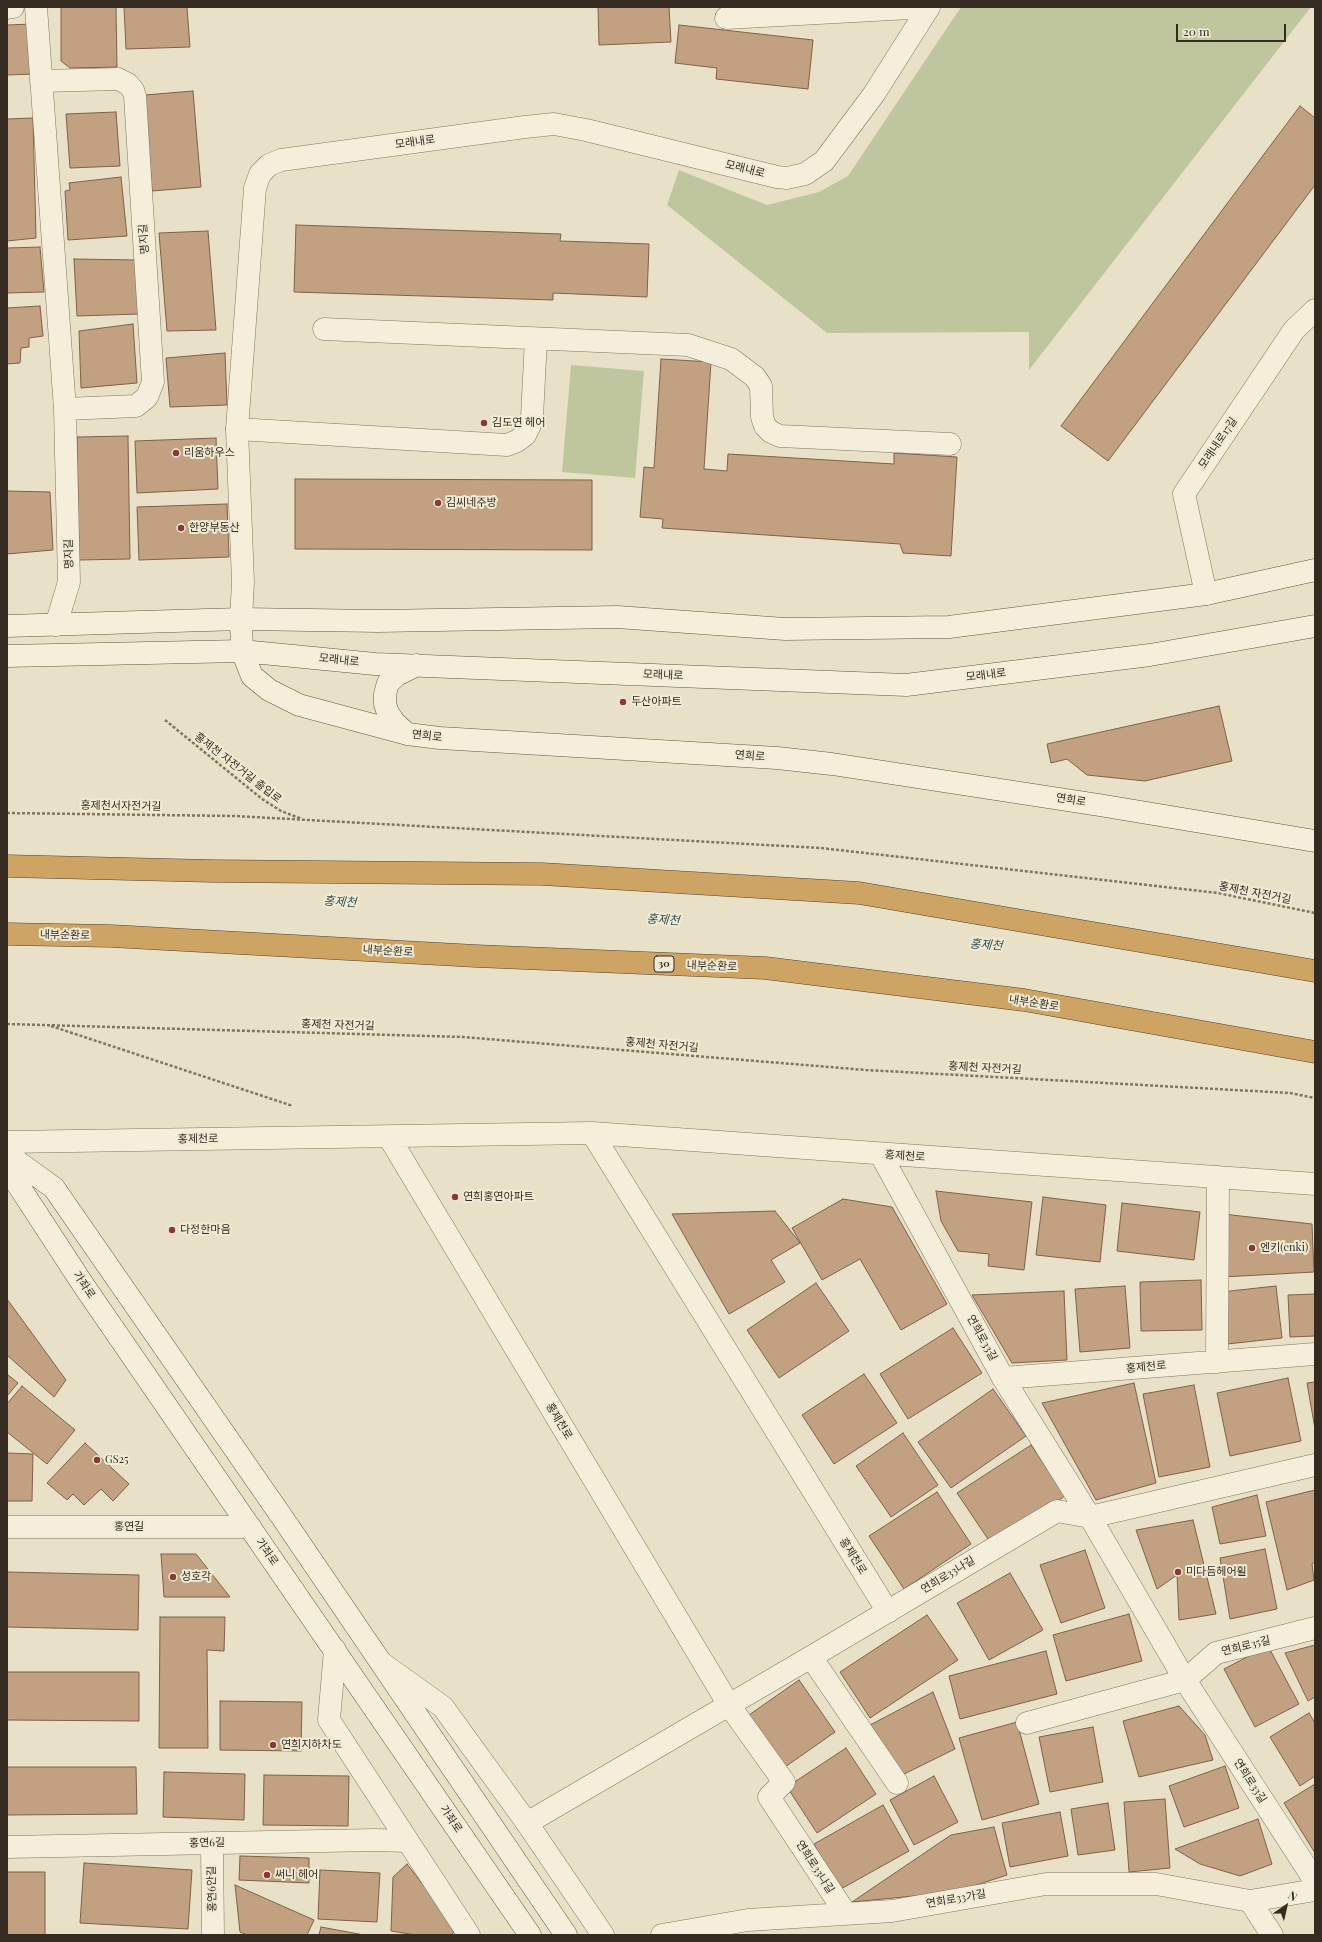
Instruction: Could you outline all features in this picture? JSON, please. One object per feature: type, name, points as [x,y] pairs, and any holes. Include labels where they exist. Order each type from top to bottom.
[{"type":"highway","points":[[7,866],[212,871],[542,874],[859,893],[1315,971]]},
{"type":"highway","name":"내부순환로","points":[[7,934],[111,936],[484,956],[765,968],[1024,1000],[1315,1052]]},
{"type":"street","points":[[7,8],[13,7]]},
{"type":"street","name":"명지길","points":[[36,7],[65,409],[69,582],[56,625]]},
{"type":"street","points":[[726,18],[929,7]]},
{"type":"street","name":"모래내로","points":[[241,619],[243,582],[237,430],[255,188],[260,174],[274,162],[554,124],[586,130],[777,177],[787,178],[805,174],[824,161],[874,94],[929,7]]},
{"type":"street","name":"명지길","points":[[41,81],[118,79],[128,84],[133,90],[135,96],[153,382],[147,397],[136,406],[65,409]]},
{"type":"street","name":"모래내로17길","points":[[1206,594],[1184,494],[1294,330],[1315,310]]},
{"type":"street","points":[[324,329],[688,345],[731,358],[755,377],[761,386],[762,416],[765,426],[771,432],[780,436],[950,444]]},
{"type":"street","points":[[237,430],[507,445],[517,441],[524,435],[530,425],[532,417],[536,339]]},
{"type":"street","points":[[7,626],[241,619],[378,621],[617,617],[785,629],[949,627],[1206,594],[1315,570]]},
{"type":"street","name":"연희로","points":[[241,619],[242,651],[252,676],[269,690],[299,705],[407,734],[440,738],[777,758],[832,764],[1099,805],[1315,841]]},
{"type":"street","name":"모래내로","points":[[7,656],[242,651],[375,664],[906,685],[1150,655],[1315,626]]},
{"type":"street","points":[[407,734],[395,723],[388,713],[385,704],[385,694],[388,684],[396,675],[418,665]]},
{"type":"street","name":"홍제천로","points":[[592,1133],[888,1612]]},
{"type":"street","name":"홍제천로","points":[[7,1142],[592,1133],[882,1155],[1315,1184]]},
{"type":"street","name":"홍제천로","points":[[389,1137],[730,1705]]},
{"type":"street","points":[[7,1154],[54,1188],[280,1513],[566,1935]]},
{"type":"street","name":"연희로33길","points":[[882,1155],[1003,1378],[1090,1517],[1185,1680],[1315,1881]]},
{"type":"street","name":"가좌로","points":[[7,1168],[84,1286],[530,1935]]},
{"type":"street","points":[[1217,1362],[1218,1178]]},
{"type":"street","name":"홍제천로","points":[[1003,1378],[1315,1354]]},
{"type":"street","points":[[1090,1517],[1315,1465]]},
{"type":"street","name":"연희로33나길","points":[[527,1823],[888,1612],[1057,1511],[1090,1517]]},
{"type":"street","name":"홍연길","points":[[7,1527],[250,1527]]},
{"type":"street","name":"연희로35길","points":[[1185,1680],[1216,1653],[1315,1628]]},
{"type":"street","points":[[334,1650],[329,1720],[406,1841],[469,1935]]},
{"type":"street","points":[[811,1657],[897,1783]]},
{"type":"street","points":[[381,1662],[442,1707],[527,1823],[603,1935]]},
{"type":"street","points":[[1027,1723],[1185,1680]]},
{"type":"street","name":"연희로33나길","points":[[730,1705],[784,1782],[769,1797],[846,1914]]},
{"type":"street","name":"홍연6길","points":[[7,1847],[375,1840],[406,1841]]},
{"type":"street","name":"홍연6안길","points":[[212,1843],[214,1934]]},
{"type":"street","name":"연희로33가길","points":[[662,1935],[748,1920],[892,1911],[1046,1884],[1156,1884],[1250,1901],[1315,1890]]},
{"type":"street","points":[[1250,1901],[1272,1935]]},
{"type":"path","name":"홍제천 자전거길 출입로","points":[[165,720],[262,800],[281,811],[305,820]]},
{"type":"path","name":"홍제천서자전거길","points":[[7,813],[235,816]]},
{"type":"path","name":"홍제천 자전거길","points":[[235,816],[821,848],[1218,893],[1315,913]]},
{"type":"path","name":"홍제천 자전거길","points":[[7,1024],[463,1037],[866,1070],[1282,1093],[1315,1098]]},
{"type":"path","points":[[49,1025],[294,1106]]},
{"type":"green space","points":[[961,7],[1311,7],[1029,370],[1029,332],[827,333],[667,205],[679,170],[767,205],[819,192],[848,176]]},
{"type":"green space","points":[[571,365],[644,371],[635,478],[562,472]]},
{"type":"pier","points":[[7,847],[315,851],[635,862],[889,884],[1182,923],[1315,947],[1315,1087],[1193,1064],[786,1005],[479,987],[7,975]]},
{"type":"building","points":[[61,7],[116,7],[117,67],[70,68],[61,61]]},
{"type":"building","points":[[124,7],[187,7],[190,47],[126,49]]},
{"type":"building","points":[[598,7],[669,7],[671,42],[599,45]]},
{"type":"building","points":[[32,24],[34,74],[7,75],[7,25]]},
{"type":"building","points":[[679,25],[813,40],[808,89],[716,79],[717,68],[675,63]]},
{"type":"building","points":[[193,91],[201,187],[152,191],[145,95]]},
{"type":"building","points":[[1300,106],[1315,118],[1315,185],[1108,461],[1061,426]]},
{"type":"building","points":[[116,112],[120,166],[70,168],[66,114]]},
{"type":"building","points":[[33,118],[36,238],[7,241],[7,119]]},
{"type":"building","points":[[121,177],[127,236],[68,240],[65,191],[70,190],[69,183]]},
{"type":"building","points":[[296,225],[561,234],[560,241],[649,244],[647,297],[553,293],[553,300],[294,292]]},
{"type":"building","points":[[208,231],[216,330],[167,331],[159,233]]},
{"type":"building","points":[[40,247],[44,292],[7,293],[7,248]]},
{"type":"building","points":[[74,259],[137,260],[139,314],[77,316]]},
{"type":"building","points":[[40,306],[43,336],[29,338],[29,347],[21,348],[20,363],[7,364],[7,308]]},
{"type":"building","points":[[133,324],[137,383],[81,388],[79,331]]},
{"type":"building","points":[[225,353],[227,405],[170,407],[166,358]]},
{"type":"building","points":[[661,359],[711,362],[704,469],[727,471],[728,454],[894,464],[894,453],[957,457],[951,556],[903,553],[900,544],[662,528],[663,519],[640,517],[644,467],[654,468]]},
{"type":"building","points":[[128,436],[130,559],[79,560],[77,437]]},
{"type":"building","name":"리움하우스","points":[[216,438],[218,489],[137,493],[135,441]]},
{"type":"building","points":[[295,479],[592,480],[592,550],[295,549]]},
{"type":"building","points":[[7,491],[50,492],[53,550],[7,554]]},
{"type":"building","points":[[227,504],[229,557],[139,560],[137,507]]},
{"type":"building","points":[[1219,706],[1232,761],[1145,781],[1087,775],[1067,759],[1051,763],[1047,744]]},
{"type":"building","points":[[936,1191],[1032,1202],[1024,1270],[988,1266],[989,1254],[958,1251],[941,1221]]},
{"type":"building","points":[[1043,1197],[1106,1205],[1100,1262],[1036,1255]]},
{"type":"building","points":[[843,1199],[892,1207],[947,1304],[901,1330],[860,1259],[822,1280],[792,1228]]},
{"type":"building","points":[[1122,1203],[1200,1212],[1194,1260],[1117,1251]]},
{"type":"building","points":[[775,1211],[800,1243],[771,1260],[785,1282],[729,1314],[672,1214]]},
{"type":"building","points":[[1223,1214],[1312,1224],[1314,1272],[1223,1277]]},
{"type":"building","points":[[1201,1280],[1202,1330],[1141,1331],[1140,1282]]},
{"type":"building","points":[[816,1283],[849,1331],[779,1378],[747,1330]]},
{"type":"building","points":[[1125,1286],[1130,1348],[1080,1352],[1075,1289]]},
{"type":"building","points":[[1276,1286],[1282,1338],[1227,1344],[1221,1292]]},
{"type":"building","points":[[1064,1291],[1067,1360],[1012,1363],[972,1295]]},
{"type":"building","points":[[1315,1294],[1315,1336],[1290,1337],[1288,1295]]},
{"type":"building","points":[[7,1299],[66,1380],[54,1397],[7,1355]]},
{"type":"building","points":[[953,1328],[982,1373],[908,1419],[880,1374]]},
{"type":"building","points":[[7,1374],[18,1383],[7,1396]]},
{"type":"building","points":[[864,1374],[897,1423],[834,1464],[802,1415]]},
{"type":"building","points":[[1288,1378],[1301,1441],[1230,1456],[1217,1393]]},
{"type":"building","points":[[1315,1382],[1315,1429],[1307,1383]]},
{"type":"building","points":[[1134,1383],[1156,1483],[1096,1500],[1042,1403]]},
{"type":"building","points":[[1194,1385],[1210,1467],[1159,1477],[1143,1394]]},
{"type":"building","points":[[22,1386],[75,1430],[47,1464],[7,1432],[7,1404]]},
{"type":"building","points":[[993,1389],[1026,1436],[951,1488],[918,1442]]},
{"type":"building","points":[[903,1433],[938,1485],[891,1517],[856,1466]]},
{"type":"building","points":[[85,1443],[129,1484],[113,1501],[101,1489],[84,1505],[73,1494],[67,1500],[47,1483]]},
{"type":"building","points":[[1031,1445],[1065,1496],[992,1545],[957,1493]]},
{"type":"building","points":[[7,1453],[33,1454],[32,1501],[7,1501]]},
{"type":"building","points":[[1315,1490],[1315,1562],[1312,1564],[1314,1580],[1287,1590],[1266,1502]]},
{"type":"building","points":[[937,1492],[971,1544],[904,1589],[869,1536]]},
{"type":"building","points":[[1257,1495],[1266,1536],[1220,1544],[1212,1507]]},
{"type":"building","points":[[1193,1520],[1216,1614],[1179,1620],[1177,1575],[1157,1589],[1136,1530]]},
{"type":"building","points":[[1265,1549],[1277,1609],[1230,1619],[1220,1558]]},
{"type":"building","points":[[1085,1550],[1105,1608],[1061,1623],[1040,1565]]},
{"type":"building","points":[[161,1554],[196,1554],[230,1597],[164,1597]]},
{"type":"building","points":[[7,1572],[139,1575],[138,1630],[7,1627]]},
{"type":"building","points":[[1010,1573],[1043,1630],[989,1660],[957,1603]]},
{"type":"building","points":[[1129,1614],[1142,1661],[1066,1681],[1053,1635]]},
{"type":"building","points":[[927,1615],[958,1660],[870,1718],[840,1672]]},
{"type":"building","points":[[160,1617],[225,1617],[224,1651],[207,1650],[208,1748],[159,1748]]},
{"type":"building","points":[[1315,1645],[1315,1697],[1308,1701],[1285,1653]]},
{"type":"building","points":[[1268,1646],[1299,1704],[1255,1727],[1224,1669]]},
{"type":"building","points":[[1046,1651],[1057,1694],[960,1719],[949,1676]]},
{"type":"building","points":[[7,1672],[139,1672],[139,1721],[7,1720]]},
{"type":"building","points":[[799,1680],[835,1732],[785,1767],[749,1715]]},
{"type":"building","points":[[933,1692],[955,1749],[898,1777],[870,1725]]},
{"type":"building","points":[[220,1701],[302,1702],[301,1751],[220,1750]]},
{"type":"building","points":[[1179,1706],[1205,1735],[1213,1760],[1139,1777],[1123,1721]]},
{"type":"building","points":[[1309,1713],[1315,1723],[1315,1776],[1300,1786],[1270,1737]]},
{"type":"building","points":[[1017,1722],[1039,1804],[982,1820],[959,1738]]},
{"type":"building","points":[[1093,1727],[1103,1782],[1050,1792],[1039,1737]]},
{"type":"building","points":[[846,1748],[876,1794],[817,1833],[787,1787]]},
{"type":"building","points":[[1225,1766],[1239,1808],[1184,1827],[1169,1786]]},
{"type":"building","points":[[7,1767],[136,1767],[137,1814],[7,1815]]},
{"type":"building","points":[[164,1772],[245,1774],[244,1820],[163,1817]]},
{"type":"building","points":[[264,1775],[349,1776],[348,1826],[263,1825]]},
{"type":"building","points":[[934,1776],[958,1822],[914,1845],[890,1800]]},
{"type":"building","points":[[1315,1784],[1315,1853],[1284,1803]]},
{"type":"building","points":[[1165,1799],[1170,1868],[1129,1872],[1124,1802]]},
{"type":"building","points":[[1108,1803],[1115,1850],[1078,1855],[1071,1809]]},
{"type":"building","points":[[883,1805],[909,1851],[839,1890],[814,1844]]},
{"type":"building","points":[[1060,1812],[1068,1856],[1010,1867],[1002,1823]]},
{"type":"building","points":[[1258,1819],[1272,1864],[1240,1876],[1200,1864],[1175,1849]]},
{"type":"building","points":[[994,1827],[1007,1875],[955,1892],[852,1902],[951,1835]]},
{"type":"building","points":[[240,1856],[309,1858],[309,1883],[239,1880]]},
{"type":"building","points":[[84,1863],[192,1870],[188,1929],[80,1923]]},
{"type":"building","points":[[407,1864],[457,1929],[451,1935],[416,1935],[391,1931],[393,1877]]},
{"type":"building","points":[[320,1870],[380,1873],[377,1922],[318,1919]]},
{"type":"building","points":[[7,1872],[45,1872],[45,1935],[7,1935]]},
{"type":"building","points":[[235,1885],[314,1920],[307,1935],[247,1935],[240,1932]]},
{"type":"building","points":[[321,1927],[364,1935],[319,1935]]},
{"type":"place","name":"김도연 헤어","points":[[484,423]]},
{"type":"place","name":"리움하우스","points":[[176,453]]},
{"type":"place","name":"김씨네주방","points":[[438,503]]},
{"type":"place","name":"한양부동산","points":[[181,528]]},
{"type":"place","name":"두산아파트","points":[[623,702]]},
{"type":"place","name":"연희홍연아파트","points":[[455,1197]]},
{"type":"place","name":"다정한마음","points":[[172,1230]]},
{"type":"place","name":"엔키(enki)","points":[[1252,1248]]},
{"type":"place","name":"GS25","points":[[97,1460]]},
{"type":"place","name":"미다듬헤어휠","points":[[1178,1572]]},
{"type":"place","name":"성호각","points":[[173,1577]]},
{"type":"place","name":"연희지하차도","points":[[273,1745]]},
{"type":"place","name":"써니 헤어","points":[[267,1875]]},
{"type":"water label","name":"홍제천","points":[[340,902]]},
{"type":"water label","name":"홍제천","points":[[663,920]]},
{"type":"water label","name":"홍제천","points":[[986,945]]}]
